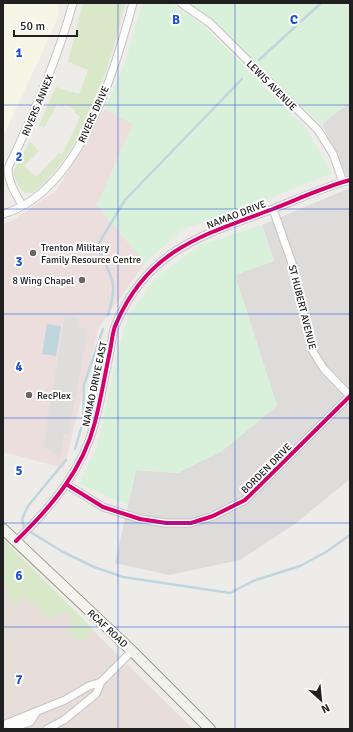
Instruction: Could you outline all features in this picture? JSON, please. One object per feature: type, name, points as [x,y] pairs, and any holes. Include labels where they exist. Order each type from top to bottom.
[{"type":"main road","name":"RCAF ROAD","points":[[3,529],[19,538],[210,729]]},
{"type":"street","name":"RIVERS ANNEX","points":[[22,205],[10,181],[8,168],[35,112],[58,52],[73,3]]},
{"type":"street","name":"RIVERS DRIVE","points":[[3,214],[22,205],[40,193],[58,177],[68,165],[88,130],[107,83],[133,3]]},
{"type":"street","name":"LEWIS AVENUE","points":[[181,3],[210,23],[318,130],[347,181]]},
{"type":"street","name":"NAMAO DRIVE","points":[[116,325],[134,288],[157,265],[183,245],[207,234],[347,181]]},
{"type":"street","name":"ST HUBERT AVENUE","points":[[273,209],[294,269],[312,350],[324,369],[350,396]]},
{"type":"street","name":"NAMAO DRIVE EAST","points":[[19,538],[77,470],[86,452],[96,422],[116,325]]},
{"type":"street","name":"BORDEN DRIVE","points":[[66,484],[103,507],[140,520],[166,523],[191,523],[213,516],[245,500],[350,396]]},
{"type":"street","points":[[3,725],[36,713],[101,682],[132,651]]},
{"type":"street","points":[[47,729],[64,720],[96,694],[101,682]]},
{"type":"street","points":[[10,729],[30,722],[36,713]]},
{"type":"shaded area","points":[[3,3],[59,3],[58,18],[3,137]]},
{"type":"shaded area","points":[[350,102],[350,183],[322,124]]},
{"type":"shaded area","points":[[105,109],[133,124],[97,205],[145,263],[99,327],[64,468],[3,452],[3,224],[12,221],[57,190]]},
{"type":"shaded area","points":[[350,188],[350,479],[295,524],[240,560],[169,575],[115,563],[136,470],[178,473],[277,406],[235,275],[274,261],[262,225]]},
{"type":"shaded area","points":[[65,316],[79,318],[77,327],[88,329],[69,434],[64,434],[60,457],[43,446]]},
{"type":"shaded area","points":[[3,541],[134,671],[193,729],[3,729]]},
{"type":"green space","points":[[83,3],[125,3],[112,52],[93,106],[81,132],[67,156],[51,176],[33,193],[25,193],[16,183],[14,170],[30,141],[39,151],[24,166],[36,177],[59,153],[62,155],[80,117],[75,113],[75,110],[65,104],[63,107],[57,104],[44,128],[39,125],[56,87],[79,94],[88,70],[68,62]]},
{"type":"green space","points":[[142,3],[171,3],[204,26],[307,130],[332,173],[245,208],[183,229],[145,263],[97,205],[133,124],[105,109],[125,63]]},
{"type":"green space","points":[[184,3],[350,3],[350,102],[322,124]]},
{"type":"green space","points":[[262,225],[274,261],[235,275],[277,406],[221,452],[178,473],[136,470],[128,505],[79,484],[97,447],[115,364],[128,315],[155,279],[200,245]]},
{"type":"green space","points":[[3,539],[93,629],[84,641],[76,640],[67,629],[74,621],[64,611],[50,619],[31,600],[28,602],[22,597],[17,601],[20,604],[17,607],[6,596],[9,591],[3,585]]},
{"type":"water","points":[[47,324],[61,326],[56,356],[42,354]]},
{"type":"waterway","points":[[259,60],[321,3]]},
{"type":"waterway","points":[[108,315],[113,294],[112,279],[97,246],[125,200],[242,79]]},
{"type":"waterway","points":[[75,449],[83,422],[84,385],[103,329]]},
{"type":"waterway","points":[[66,460],[28,506],[22,519],[24,528],[63,552],[94,567],[123,577],[230,593],[253,581],[300,566],[326,552],[350,535]]},
{"type":"cycle path","points":[[16,541],[53,501],[64,487],[83,456],[90,440],[95,422],[115,327],[129,299],[144,278],[161,262],[180,248],[201,237],[223,227],[350,180]]},
{"type":"cycle path","points":[[66,484],[103,507],[140,519],[166,523],[191,523],[213,516],[245,500],[350,396]]},
{"type":"place","name":"Trenton Military Family Resource Centre","points":[[33,253]]},
{"type":"place","name":"8 Wing Chapel","points":[[82,280]]},
{"type":"place","name":"RecPlex","points":[[29,395]]}]
